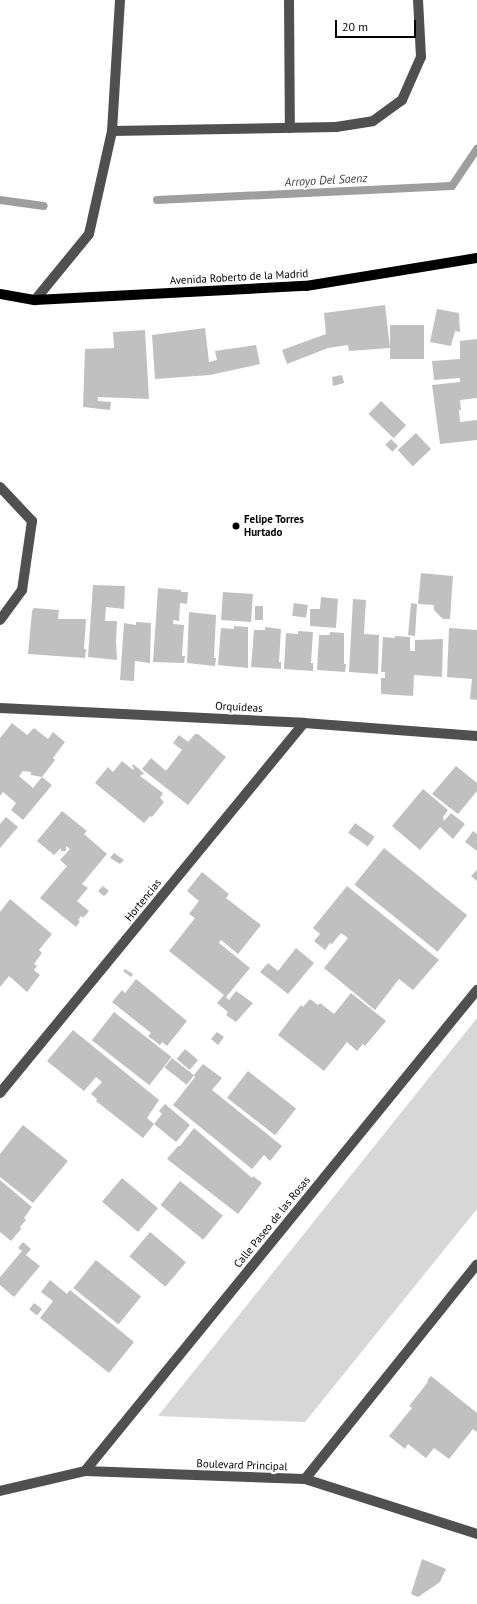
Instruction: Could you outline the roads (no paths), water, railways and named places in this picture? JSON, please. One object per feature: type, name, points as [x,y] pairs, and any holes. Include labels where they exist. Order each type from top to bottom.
[{"type":"main road","name":"Avenida Roberto de la Madrid","points":[[0,294],[35,300],[306,286],[477,258]]},
{"type":"street","points":[[35,300],[89,234],[112,131],[120,0]]},
{"type":"street","points":[[289,0],[290,128]]},
{"type":"street","points":[[112,131],[336,127],[373,121],[402,100],[421,57],[418,0]]},
{"type":"street","points":[[0,487],[32,521],[22,590],[0,620]]},
{"type":"street","name":"Orquideas","points":[[0,708],[304,722],[477,736]]},
{"type":"street","name":"Hortencias","points":[[0,1093],[304,722]]},
{"type":"street","name":"Calle Paseo de las Rosas","points":[[85,1470],[477,990]]},
{"type":"street","points":[[305,1479],[477,1264]]},
{"type":"street","name":"Boulevard Principal","points":[[0,1491],[85,1470],[305,1479],[477,1534]]},
{"type":"waterway","name":"Arroyo Del Saenz","points":[[157,200],[452,186],[477,149]]},
{"type":"waterway","name":"Arroyo Del Saenz","points":[[0,200],[44,206]]},
{"type":"place","name":"Felipe Torres Hurtado","points":[[236,526]]}]
